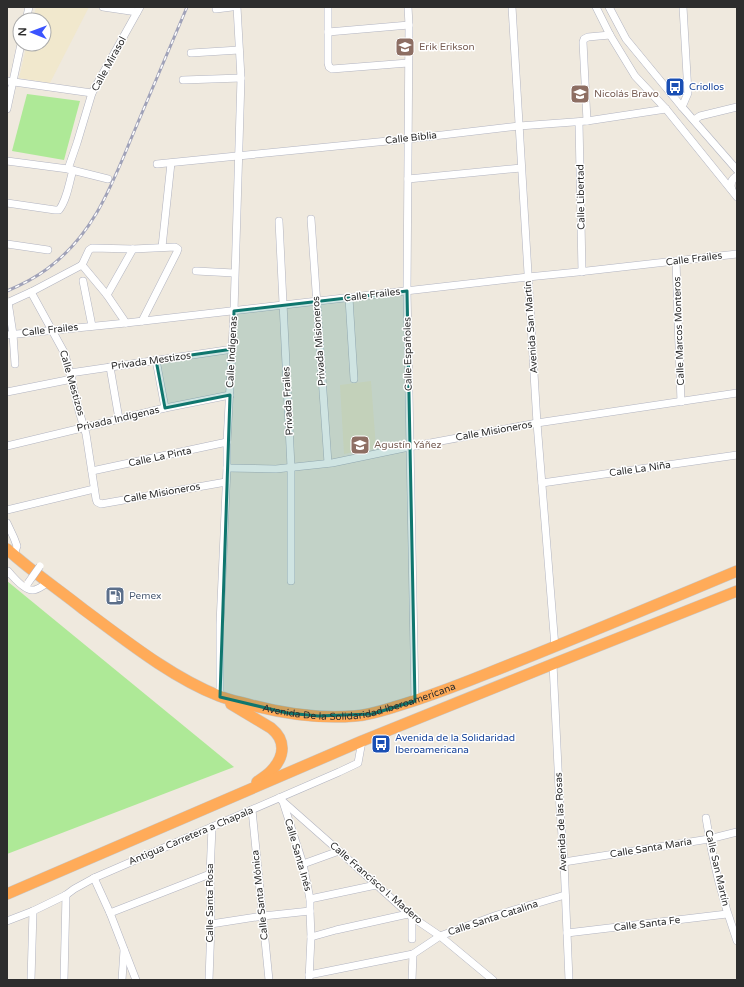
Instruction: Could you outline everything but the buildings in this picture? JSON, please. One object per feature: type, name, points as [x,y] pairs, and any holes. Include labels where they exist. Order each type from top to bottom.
[{"type":"highway","name":"Avenida De la Solidaridad Iberoamericana","points":[[10,552],[48,583],[149,657],[194,684],[220,697],[253,706],[287,713],[318,716],[354,716],[372,714],[415,701],[555,647],[737,571]]},
{"type":"highway","name":"Avenida De la Solidaridad Iberoamericana","points":[[7,894],[362,741],[737,591]]},
{"type":"highway","points":[[220,697],[276,731],[281,741],[282,751],[276,765],[271,771],[245,791]]},
{"type":"street","points":[[103,7],[139,10]]},
{"type":"street","points":[[216,9],[232,7]]},
{"type":"street","name":"Calle Indígenas","points":[[220,697],[220,624],[227,442],[233,350],[234,273],[241,78],[237,7]]},
{"type":"street","points":[[328,7],[329,68],[408,63]]},
{"type":"street","name":"Calle Españoles","points":[[408,7],[408,179],[406,291],[415,701]]},
{"type":"street","name":"Avenida San Martín","points":[[512,7],[537,423],[555,647]]},
{"type":"street","points":[[596,7],[610,35],[635,76],[666,108],[737,197]]},
{"type":"street","points":[[609,7],[626,39],[682,107],[737,170]]},
{"type":"street","points":[[682,107],[688,93],[683,7]]},
{"type":"street","name":"Calle Mirasol","points":[[7,203],[59,210],[66,196],[70,170],[92,93],[139,10]]},
{"type":"street","points":[[328,32],[409,25]]},
{"type":"street","points":[[587,121],[583,42],[584,39],[588,37],[610,35]]},
{"type":"street","points":[[191,53],[240,50]]},
{"type":"street","points":[[7,109],[10,82],[19,52]]},
{"type":"street","points":[[183,80],[241,78]]},
{"type":"street","points":[[10,82],[92,93]]},
{"type":"street","points":[[694,120],[700,116],[737,107]]},
{"type":"street","name":"Calle Biblia","points":[[156,164],[408,139],[518,126],[579,122],[666,108]]},
{"type":"street","name":"Calle Libertad","points":[[579,122],[582,272]]},
{"type":"street","points":[[7,161],[70,170],[108,179]]},
{"type":"street","points":[[162,247],[170,163]]},
{"type":"street","points":[[408,179],[521,168]]},
{"type":"street","points":[[732,190],[730,184],[731,181],[737,176]]},
{"type":"street","name":"Privada Misioneros","points":[[311,218],[328,463]]},
{"type":"street","name":"Privada Frailes","points":[[279,221],[291,468],[291,581]]},
{"type":"street","points":[[7,244],[48,250]]},
{"type":"street","points":[[15,364],[10,334],[8,302],[31,292],[82,264],[89,250],[92,248],[133,249],[175,247],[178,249],[142,321]]},
{"type":"street","points":[[107,295],[133,249]]},
{"type":"street","name":"Calle Frailes","points":[[10,334],[126,323],[737,254]]},
{"type":"street","name":"Calle Marcos Monteros","points":[[676,261],[681,402]]},
{"type":"street","points":[[82,264],[107,295],[126,323]]},
{"type":"street","points":[[196,271],[234,273]]},
{"type":"street","points":[[83,281],[92,326]]},
{"type":"street","name":"Calle Mestizos","points":[[31,292],[66,354],[86,434],[94,489],[96,499],[99,503]]},
{"type":"street","points":[[349,298],[354,379]]},
{"type":"street","name":"Privada Mestizos","points":[[7,392],[110,367],[233,350]]},
{"type":"street","points":[[156,360],[165,408]]},
{"type":"street","points":[[110,367],[119,419]]},
{"type":"street","name":"Calle Misioneros","points":[[227,468],[276,469],[328,463],[537,423],[737,393]]},
{"type":"street","name":"Privada Indígenas","points":[[7,446],[165,408],[230,395]]},
{"type":"street","name":"Calle La Pinta","points":[[92,471],[227,442]]},
{"type":"street","name":"Calle La Niña","points":[[542,483],[737,455]]},
{"type":"street","name":"Calle Misioneros","points":[[99,503],[226,482]]},
{"type":"street","points":[[7,510],[94,489]]},
{"type":"street","points":[[7,522],[17,546],[10,552]]},
{"type":"street","points":[[28,583],[40,566]]},
{"type":"street","points":[[7,572],[29,590],[35,590],[48,583]]},
{"type":"street","name":"Avenida de las Rosas","points":[[553,664],[568,933],[569,980]]},
{"type":"street","name":"Antigua Carretera a Chapala","points":[[7,921],[33,911],[66,895],[94,878],[252,810],[281,800],[358,763],[362,741]]},
{"type":"street","name":"Calle Francisco I. Madero","points":[[281,800],[410,915],[440,936],[493,980]]},
{"type":"street","name":"Calle Santa Inés","points":[[281,800],[303,864],[310,898],[311,937],[309,978]]},
{"type":"street","name":"Calle Santa Mónica","points":[[252,810],[269,980]]},
{"type":"street","name":"Calle San Martín","points":[[706,818],[709,839],[727,914],[737,941]]},
{"type":"street","name":"Calle Santa Rosa","points":[[209,980],[212,827]]},
{"type":"street","name":"Calle Santa María","points":[[564,862],[709,839],[737,832]]},
{"type":"street","points":[[303,864],[339,851]]},
{"type":"street","points":[[110,913],[210,874]]},
{"type":"street","points":[[94,878],[110,913],[136,980]]},
{"type":"street","points":[[310,898],[376,886]]},
{"type":"street","points":[[64,980],[66,895]]},
{"type":"street","name":"Calle Santa Catalina","points":[[309,978],[413,954],[440,936],[497,915],[565,895]]},
{"type":"street","points":[[31,980],[33,911]]},
{"type":"street","points":[[211,924],[310,911]]},
{"type":"street","name":"Calle Santa Fe","points":[[568,933],[727,914]]},
{"type":"street","points":[[311,937],[336,930],[410,915],[412,939]]},
{"type":"street","points":[[122,980],[124,948]]},
{"type":"street","points":[[412,980],[413,954]]},
{"type":"highlighted area","points":[[407,291],[415,701],[372,714],[318,716],[287,713],[220,697],[230,395],[165,408],[156,360],[233,349],[234,311]]},
{"type":"shaded area","points":[[36,7],[89,7],[50,83],[19,78],[25,52],[52,52],[52,12],[35,12]]},
{"type":"shaded area","points":[[371,381],[376,448],[344,454],[340,385]]},
{"type":"green space","points":[[27,94],[80,101],[64,160],[12,151]]},
{"type":"green space","points":[[7,581],[234,767],[7,854]]},
{"type":"railway","points":[[7,291],[28,281],[47,269],[64,255],[91,222],[111,186],[187,7]]},
{"type":"place","name":"Erik Erikson","points":[[405,47]]},
{"type":"place","name":"Criollos","points":[[675,87]]},
{"type":"place","name":"Nicolás Bravo","points":[[580,94]]},
{"type":"place","name":"Agustín Yáñez","points":[[360,445]]},
{"type":"place","name":"Pemex","points":[[115,596]]},
{"type":"place","name":"Avenida de la Solidaridad Iberoamericana","points":[[381,744]]}]
